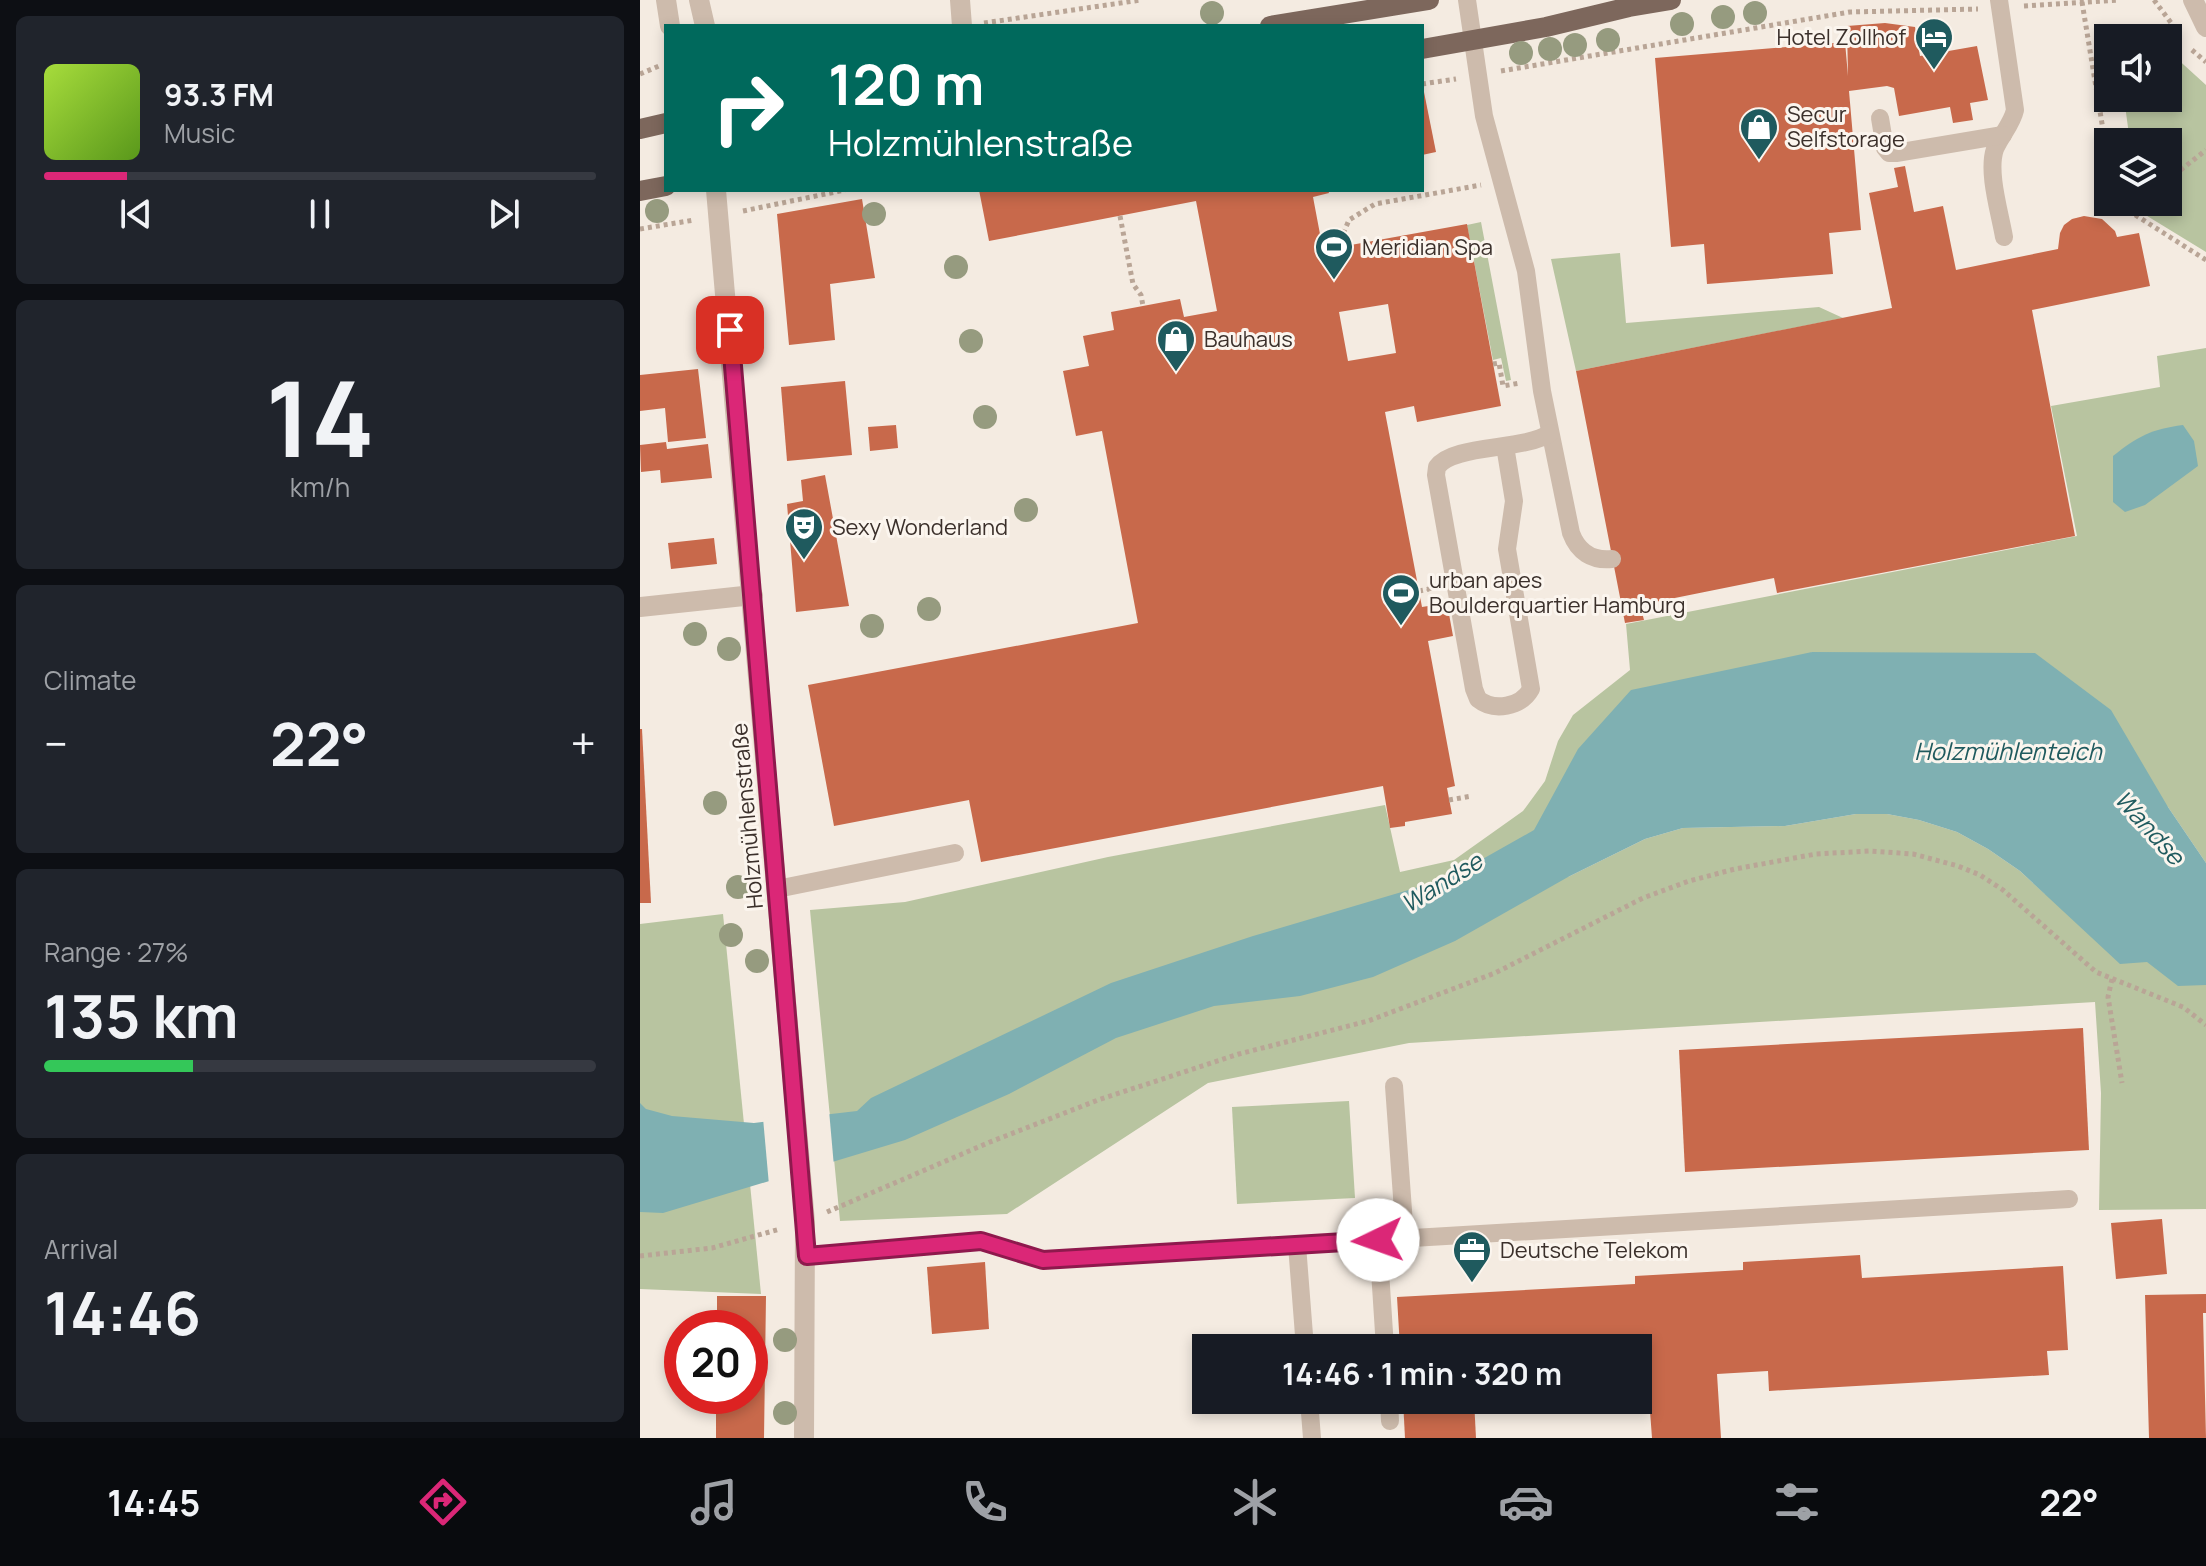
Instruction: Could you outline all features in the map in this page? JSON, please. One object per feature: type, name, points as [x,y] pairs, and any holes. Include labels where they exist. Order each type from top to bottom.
[{"type":"main road","points":[[1282,24],[1429,0]]},
{"type":"main road","points":[[1424,49],[1671,0]]},
{"type":"main road","points":[[640,129],[664,123]]},
{"type":"main road","points":[[640,191],[664,186]]},
{"type":"street","points":[[666,0],[670,24]]},
{"type":"street","points":[[699,0],[705,24]]},
{"type":"street","points":[[960,0],[970,24]]},
{"type":"street","points":[[2193,0],[2206,27]]},
{"type":"street","name":"Holzmühlenstraße","points":[[716,192],[803,1188],[807,1256],[804,1438]]},
{"type":"street","points":[[640,607],[753,595]]},
{"type":"lane","points":[[1467,0],[1484,116],[1526,271],[1550,433],[1574,541],[1590,556],[1599,560],[1612,559]]},
{"type":"lane","points":[[2000,4],[2015,110],[1995,151],[1992,167],[2004,237]]},
{"type":"lane","points":[[1880,118],[1885,148],[1889,153],[2003,135]]},
{"type":"lane","points":[[1505,446],[1514,501],[1507,549],[1531,689],[1526,698],[1518,703],[1493,707],[1478,699],[1474,689],[1437,467],[1448,457],[1505,446],[1540,440],[1550,433]]},
{"type":"lane","points":[[777,889],[955,853]]},
{"type":"lane","points":[[1394,1086],[1405,1238]]},
{"type":"lane","points":[[807,1256],[981,1241],[1043,1260],[2069,1199]]},
{"type":"lane","points":[[1378,1240],[1384,1334]]},
{"type":"lane","points":[[1297,1245],[1304,1334]]},
{"type":"lane","points":[[1310,1414],[1312,1438]]},
{"type":"lane","points":[[1390,1414],[1390,1421]]},
{"type":"path","points":[[977,24],[1141,0]]},
{"type":"path","points":[[1424,84],[1850,12],[2119,0]]},
{"type":"path","points":[[2082,2],[2103,128]]},
{"type":"path","points":[[640,74],[659,66]]},
{"type":"path","points":[[2182,169],[2206,150]]},
{"type":"path","points":[[1337,248],[1349,220],[1375,204],[1502,181]]},
{"type":"path","points":[[743,211],[835,192]]},
{"type":"path","points":[[1120,216],[1133,284],[1141,295],[1143,306]]},
{"type":"path","points":[[2137,216],[2206,260]]},
{"type":"path","points":[[640,229],[701,219]]},
{"type":"path","points":[[1493,364],[1499,363],[1503,386],[1514,384]]},
{"type":"path","points":[[1449,800],[1472,796]]},
{"type":"path","points":[[640,1256],[712,1248],[805,1222],[990,1142],[1098,1100],[1239,1054],[1368,1021],[1481,978],[1643,898],[1689,881],[1816,854],[1870,851],[1935,858],[1980,875],[2003,890],[2096,972],[2183,1007],[2206,1025]]},
{"type":"path","points":[[2112,979],[2108,997],[2122,1083]]},
{"type":"green space","points":[[2182,63],[2206,85],[2206,252],[2147,216],[2182,216],[2182,128],[2128,128],[2126,112],[2182,112]]},
{"type":"green space","points":[[1481,222],[1511,380],[1506,381],[1501,358],[1493,360],[1467,225]]},
{"type":"green space","points":[[1620,253],[1626,323],[1819,307],[1843,318],[1576,371],[1551,259]]},
{"type":"green space","points":[[2206,348],[2206,863],[2168,807],[1812,652],[1568,877],[1645,839],[1683,828],[1785,826],[1856,814],[1887,814],[1957,832],[2020,871],[2045,894],[2206,913],[2206,1209],[2099,1210],[2101,1093],[2095,1002],[1409,1043],[1208,1083],[1007,1214],[840,1221],[810,910],[905,902],[1108,857],[1385,805],[1400,872],[1454,860],[1523,811],[1545,781],[1558,741],[1573,715],[1630,670],[1626,624],[2077,536],[2051,406],[2160,387],[2157,356]]},
{"type":"green space","points":[[723,914],[761,1294],[640,1289],[640,924]]},
{"type":"green space","points":[[1349,1101],[1355,1198],[1237,1204],[1232,1107]]},
{"type":"water","points":[[2183,425],[2194,441],[2198,466],[2145,505],[2125,512],[2113,502],[2113,456],[2146,434]]},
{"type":"water","name":"Holzmühlenteich","points":[[1812,652],[2035,653],[2111,710],[2168,807],[2206,863],[2206,985],[2178,986],[2147,962],[2120,964],[2020,871],[1957,832],[1919,820],[1887,814],[1856,814],[1785,826],[1683,828],[1645,839],[1568,877],[1455,941],[1373,977],[1300,996],[1214,1006],[1116,1038],[1009,1094],[905,1140],[663,1213],[640,1212],[640,1103],[646,1109],[672,1116],[754,1123],[857,1111],[871,1098],[1111,983],[1253,936],[1449,878],[1534,830],[1578,749],[1631,690]]},
{"type":"pier","points":[[829,1110],[834,1167],[769,1185],[763,1118]]},
{"type":"building","name":"Secur Selfstorage","points":[[1885,23],[1915,27],[1920,56],[1977,46],[1988,100],[1970,103],[1973,120],[1953,123],[1950,107],[1899,116],[1894,88],[1887,86],[1849,91],[1861,230],[1829,233],[1833,274],[1707,284],[1704,244],[1671,247],[1655,58],[1845,42],[1848,76],[1847,26]]},
{"type":"building","points":[[1424,92],[1436,152],[1424,155]]},
{"type":"building","points":[[1905,166],[1914,212],[1943,206],[1956,270],[2058,249],[2064,225],[2084,216],[2102,219],[2117,237],[2139,233],[2150,286],[2032,310],[2075,536],[1777,593],[1774,578],[1640,605],[1644,620],[1625,623],[1576,371],[1892,308],[1869,193],[1898,187],[1894,168]]},
{"type":"building","points":[[979,192],[1329,192],[1313,197],[1323,250],[1467,224],[1501,406],[1417,422],[1414,406],[1385,412],[1422,607],[1447,603],[1453,636],[1428,641],[1455,786],[1447,788],[1452,814],[1405,822],[1405,826],[1390,828],[1383,786],[981,862],[969,800],[834,826],[808,685],[1138,623],[1102,431],[1076,436],[1063,371],[1089,366],[1083,336],[1114,330],[1111,312],[1180,299],[1184,317],[1217,311],[1196,201],[989,241]],"holes":[[[1388,304],[1396,353],[1348,361],[1339,312]]]},
{"type":"building","points":[[862,199],[875,278],[830,284],[835,340],[789,345],[777,214]]},
{"type":"building","points":[[698,369],[706,438],[668,442],[665,408],[640,411],[640,375]]},
{"type":"building","points":[[845,381],[852,455],[787,461],[781,387]]},
{"type":"building","points":[[896,425],[898,448],[870,451],[868,427]]},
{"type":"building","points":[[666,442],[667,449],[708,444],[712,478],[661,483],[660,470],[641,472],[640,445]]},
{"type":"building","points":[[825,475],[849,606],[796,612],[787,504],[803,501],[801,480]]},
{"type":"building","points":[[714,538],[717,564],[671,569],[668,543]]},
{"type":"building","points":[[642,729],[651,903],[640,903]]},
{"type":"building","points":[[2083,1028],[2089,1150],[1685,1172],[1679,1050]]},
{"type":"building","points":[[2162,1219],[2167,1274],[2116,1279],[2111,1223]]},
{"type":"building","points":[[1860,1255],[1862,1278],[2063,1266],[2068,1350],[2047,1351],[2049,1375],[1769,1391],[1768,1371],[1717,1374],[1721,1438],[1652,1438],[1652,1334],[1399,1334],[1397,1297],[1635,1284],[1635,1276],[1743,1270],[1743,1262]]},
{"type":"building","points":[[985,1262],[989,1329],[932,1334],[927,1267]]},
{"type":"building","points":[[2206,1294],[2206,1313],[2203,1313],[2206,1438],[2149,1438],[2145,1295]]},
{"type":"building","points":[[717,1296],[766,1296],[766,1310],[717,1310]]},
{"type":"building","points":[[716,1414],[764,1414],[764,1438],[716,1438]]},
{"type":"building","points":[[1404,1414],[1475,1414],[1476,1438],[1405,1438]]},
{"type":"place","name":"Hotel Zollhof","points":[[1934,71]]},
{"type":"place","name":"Secur Selfstorage","points":[[1759,161]]},
{"type":"place","name":"Meridian Spa","points":[[1334,281]]},
{"type":"place","name":"Bauhaus","points":[[1176,373]]},
{"type":"place","name":"Sexy Wonderland","points":[[804,561]]},
{"type":"place","name":"urban apes Boulderquartier Hamburg","points":[[1401,627]]},
{"type":"place","name":"Deutsche Telekom","points":[[1472,1284]]},
{"type":"route","points":[[730,330],[807,1256],[981,1241],[1043,1260],[1378,1240]]},
{"type":"water label","name":"Wandse","points":[[2149,828]]},
{"type":"water label","name":"Wandse","points":[[1442,883]]}]
